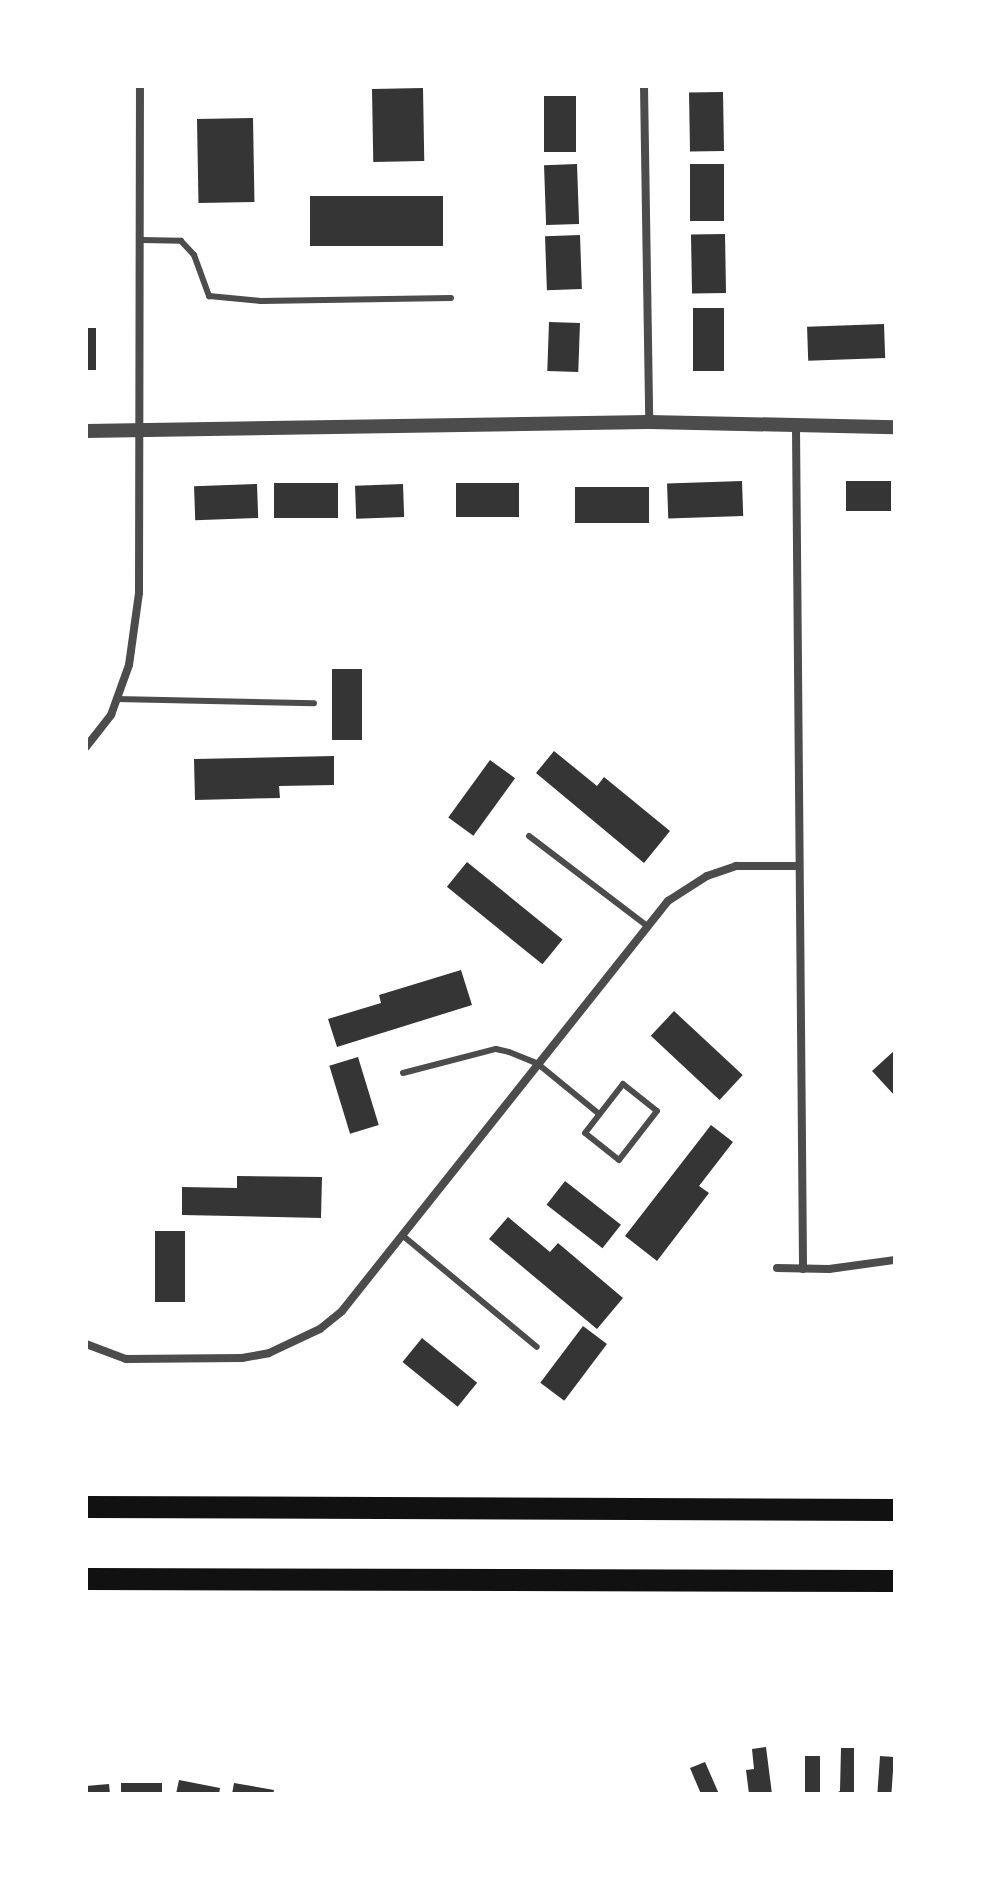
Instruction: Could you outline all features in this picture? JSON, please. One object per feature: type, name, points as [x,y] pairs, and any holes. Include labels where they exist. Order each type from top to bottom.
[{"type":"highway","points":[[86,1507],[895,1510]]},
{"type":"highway","points":[[86,1579],[895,1581]]},
{"type":"street","points":[[86,747],[111,715],[129,665],[139,593],[140,86]]},
{"type":"street","points":[[644,86],[649,422]]},
{"type":"street","points":[[86,431],[649,422],[796,428],[895,427]]},
{"type":"street","points":[[796,428],[797,866],[803,1269]]},
{"type":"street","points":[[86,1344],[126,1359],[269,1353],[296,1343],[342,1311],[668,901],[707,876],[751,864],[797,866]]},
{"type":"street","points":[[777,1268],[803,1269],[895,1260]]},
{"type":"lane","points":[[142,240],[181,241],[194,255],[209,296],[261,301],[451,298]]},
{"type":"lane","points":[[116,699],[314,703]]},
{"type":"lane","points":[[529,836],[647,926]]},
{"type":"lane","points":[[403,1073],[496,1049],[538,1064],[599,1114]]},
{"type":"lane","points":[[623,1084],[657,1111],[619,1160],[585,1133],[599,1114],[623,1084]]},
{"type":"lane","points":[[402,1235],[537,1347]]},
{"type":"building","points":[[423,88],[424,161],[373,162],[372,89]]},
{"type":"building","points":[[723,92],[724,151],[690,152],[689,93]]},
{"type":"building","points":[[544,96],[576,96],[576,152],[544,152]]},
{"type":"building","points":[[253,118],[254,202],[198,203],[197,119]]},
{"type":"building","points":[[577,164],[579,224],[546,225],[544,165]]},
{"type":"building","points":[[690,164],[724,164],[724,221],[690,221]]},
{"type":"building","points":[[310,196],[443,196],[443,246],[310,246]]},
{"type":"building","points":[[725,234],[726,293],[692,294],[691,235]]},
{"type":"building","points":[[580,235],[582,289],[547,290],[545,236]]},
{"type":"building","points":[[693,308],[724,308],[724,371],[693,371]]},
{"type":"building","points":[[549,322],[580,323],[578,372],[547,371]]},
{"type":"building","points":[[884,324],[885,358],[808,361],[807,327]]},
{"type":"building","points":[[86,328],[96,328],[96,370],[86,370]]},
{"type":"building","points":[[742,481],[743,516],[668,519],[667,484]]},
{"type":"building","points":[[846,481],[891,481],[891,511],[846,511]]},
{"type":"building","points":[[274,483],[338,483],[338,518],[274,518]]},
{"type":"building","points":[[456,483],[519,483],[519,517],[456,517]]},
{"type":"building","points":[[257,484],[258,518],[195,520],[194,486]]},
{"type":"building","points":[[403,484],[404,517],[356,519],[355,486]]},
{"type":"building","points":[[575,487],[649,487],[649,523],[575,523]]},
{"type":"building","points":[[332,669],[362,669],[362,740],[332,740]]},
{"type":"building","points":[[554,751],[597,786],[604,777],[670,831],[644,863],[536,773]]},
{"type":"building","points":[[334,756],[334,785],[279,786],[280,798],[195,800],[194,759]]},
{"type":"building","points":[[490,760],[515,778],[473,836],[448,817]]},
{"type":"building","points":[[467,862],[563,939],[542,964],[447,887]]},
{"type":"building","points":[[461,970],[472,1005],[337,1047],[328,1019],[381,1003],[379,995]]},
{"type":"building","points":[[674,1011],[743,1075],[720,1100],[651,1036]]},
{"type":"building","points":[[895,1050],[895,1096],[872,1071]]},
{"type":"building","points":[[358,1057],[379,1125],[350,1134],[329,1066]]},
{"type":"building","points":[[711,1125],[733,1142],[699,1186],[709,1193],[657,1261],[625,1236]]},
{"type":"building","points":[[237,1176],[322,1177],[321,1218],[182,1215],[182,1187],[237,1188]]},
{"type":"building","points":[[565,1181],[621,1225],[602,1248],[547,1205]]},
{"type":"building","points":[[508,1217],[550,1252],[558,1243],[623,1298],[597,1329],[489,1239]]},
{"type":"building","points":[[155,1231],[185,1231],[185,1302],[155,1302]]},
{"type":"building","points":[[583,1326],[607,1344],[564,1401],[540,1383]]},
{"type":"building","points":[[422,1338],[477,1383],[458,1407],[402,1362]]},
{"type":"building","points":[[766,1747],[772,1794],[749,1794],[746,1770],[754,1769],[752,1749]]},
{"type":"building","points":[[841,1748],[854,1748],[854,1794],[834,1794],[840,1791]]},
{"type":"building","points":[[805,1756],[820,1756],[820,1794],[805,1794]]},
{"type":"building","points":[[880,1756],[894,1757],[891,1794],[877,1794]]},
{"type":"building","points":[[705,1762],[719,1794],[701,1794],[690,1768]]},
{"type":"building","points":[[179,1780],[220,1788],[219,1794],[176,1794]]},
{"type":"building","points":[[121,1783],[162,1783],[162,1794],[121,1794]]},
{"type":"building","points":[[234,1783],[274,1790],[273,1794],[232,1794]]},
{"type":"building","points":[[109,1784],[110,1794],[86,1794],[86,1786]]}]
